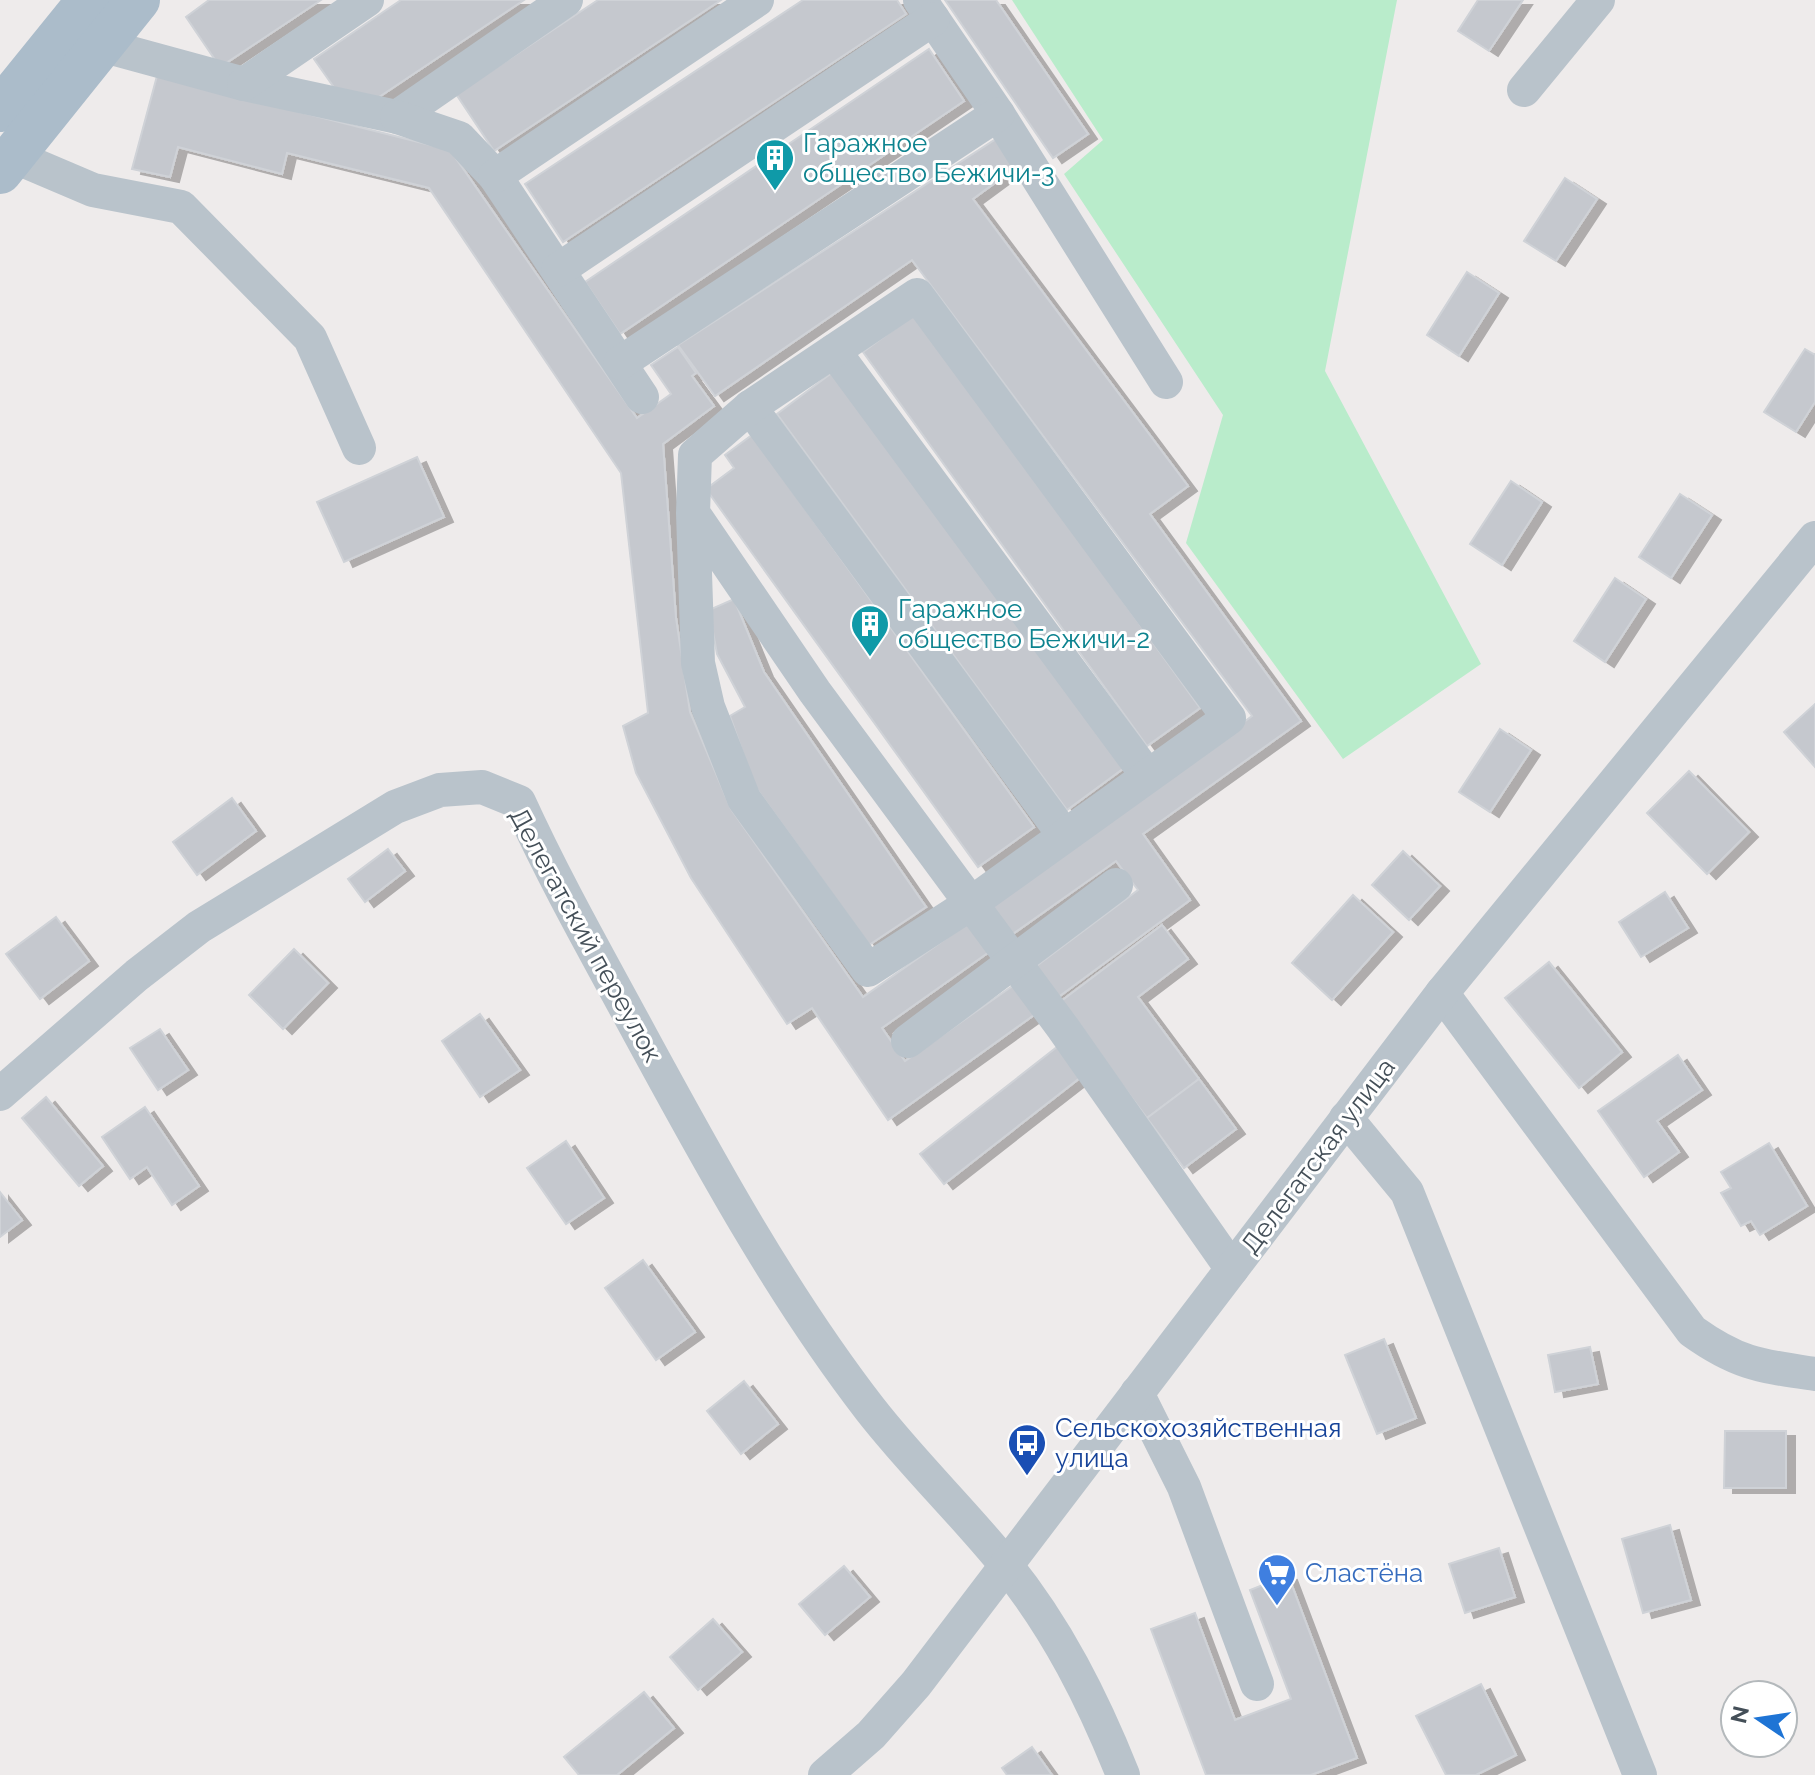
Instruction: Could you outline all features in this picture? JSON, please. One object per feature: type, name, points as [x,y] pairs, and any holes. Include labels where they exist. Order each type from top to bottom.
[{"type":"main road","points":[[0,110],[87,23],[138,0]]},
{"type":"main road","points":[[7,164],[87,23]]},
{"type":"street","points":[[244,84],[367,0]]},
{"type":"street","points":[[397,117],[566,0]]},
{"type":"street","points":[[495,176],[757,0]]},
{"type":"street","points":[[1524,90],[1598,0]]},
{"type":"street","points":[[558,270],[927,9],[998,114],[1166,382]]},
{"type":"street","points":[[87,23],[244,84],[397,117],[459,138],[495,176],[642,397]]},
{"type":"street","points":[[620,363],[998,114]]},
{"type":"street","points":[[7,164],[93,190],[181,207],[310,338],[359,448]]},
{"type":"street","points":[[917,295],[1229,718],[970,904],[868,970],[744,799],[708,707],[698,663],[693,513],[695,455],[750,407],[917,295]]},
{"type":"street","points":[[834,351],[1147,775]]},
{"type":"street","points":[[750,407],[1064,835]]},
{"type":"street","points":[[693,513],[815,692],[1232,1269]]},
{"type":"street","name":"Делегатская улица","points":[[825,1775],[871,1735],[916,1684],[1442,993],[1815,538]]},
{"type":"street","name":"Делегатский переулок","points":[[0,1094],[137,975],[199,927],[395,807],[440,790],[482,787],[519,802],[559,884],[789,1292],[871,1409],[1006,1565]]},
{"type":"street","points":[[908,1041],[1116,885]]},
{"type":"street","points":[[1442,993],[1692,1331],[1726,1355],[1762,1366],[1815,1374]]},
{"type":"street","points":[[1346,1118],[1407,1192],[1640,1775]]},
{"type":"street","points":[[1137,1393],[1184,1487],[1257,1684]]},
{"type":"street","points":[[1006,1565],[1051,1628],[1096,1709],[1123,1775]]},
{"type":"green space","points":[[1012,0],[1397,0],[1325,371],[1481,664],[1343,759],[1186,543],[1223,415],[1064,174],[1103,140]]},
{"type":"building","points":[[209,0],[321,0],[220,67],[186,17]]},
{"type":"building","points":[[401,0],[524,0],[376,99],[338,93],[314,59]]},
{"type":"building","points":[[598,0],[721,0],[494,151],[456,94]]},
{"type":"building","points":[[803,0],[897,0],[906,14],[563,242],[525,184]]},
{"type":"building","points":[[945,0],[996,0],[1088,134],[1053,158]]},
{"type":"building","points":[[1478,0],[1523,0],[1489,51],[1458,31]]},
{"type":"building","name":"Гаражное общество Бежичи-3","points":[[929,49],[964,101],[620,334],[585,282]]},
{"type":"building","points":[[157,76],[450,150],[637,418],[671,394],[651,365],[678,347],[696,373],[692,376],[714,406],[663,444],[676,618],[690,712],[731,809],[863,997],[968,923],[989,952],[882,1028],[905,1061],[1014,985],[1034,1015],[888,1120],[812,1008],[787,1024],[691,878],[636,773],[623,726],[648,713],[621,473],[429,188],[287,153],[282,174],[178,147],[170,177],[132,169]]},
{"type":"building","points":[[996,139],[1015,168],[973,199],[1188,486],[1150,514],[1301,721],[1143,834],[1190,900],[1057,998],[1035,967],[1138,890],[1116,861],[1007,938],[987,911],[1252,716],[912,260],[715,396],[678,345]]},
{"type":"building","points":[[1565,178],[1597,199],[1556,261],[1524,241]]},
{"type":"building","points":[[1467,272],[1499,293],[1459,356],[1427,335]]},
{"type":"building","points":[[916,313],[1200,708],[1147,746],[863,352]]},
{"type":"building","points":[[1805,349],[1815,355],[1815,402],[1796,432],[1764,412]]},
{"type":"building","points":[[833,372],[1124,768],[1067,810],[777,414]]},
{"type":"building","name":"Гаражное общество Бежичи-2","points":[[752,435],[1034,827],[978,867],[706,489],[734,468],[725,455]]},
{"type":"building","points":[[417,457],[444,517],[344,562],[317,502]]},
{"type":"building","points":[[1511,481],[1542,502],[1502,565],[1470,544]]},
{"type":"building","points":[[1680,494],[1712,515],[1671,578],[1639,557]]},
{"type":"building","points":[[1615,578],[1646,599],[1605,662],[1574,641]]},
{"type":"building","points":[[734,599],[764,672],[926,907],[869,945],[754,785],[730,716],[745,707],[717,654],[709,610]]},
{"type":"building","points":[[1815,704],[1815,767],[1784,732]]},
{"type":"building","points":[[1500,729],[1531,750],[1490,812],[1459,792]]},
{"type":"building","points":[[1689,771],[1749,832],[1707,874],[1647,813]]},
{"type":"building","points":[[232,798],[256,831],[197,875],[173,842]]},
{"type":"building","points":[[388,849],[405,871],[365,902],[348,879]]},
{"type":"building","points":[[1403,851],[1440,886],[1409,920],[1372,885]]},
{"type":"building","points":[[1665,892],[1688,928],[1641,957],[1619,922]]},
{"type":"building","points":[[1353,895],[1393,932],[1332,1000],[1292,963]]},
{"type":"building","points":[[56,917],[89,961],[40,999],[6,954]]},
{"type":"building","points":[[1162,925],[1188,959],[1138,997],[1199,1079],[1147,1118],[1060,1002]]},
{"type":"building","points":[[294,949],[328,983],[283,1029],[249,995]]},
{"type":"building","points":[[1549,962],[1622,1052],[1579,1088],[1505,998]]},
{"type":"building","points":[[480,1014],[520,1070],[480,1097],[442,1041]]},
{"type":"building","points":[[160,1029],[188,1070],[158,1090],[130,1048]]},
{"type":"building","points":[[1057,1047],[1081,1077],[944,1184],[920,1154]]},
{"type":"building","points":[[1678,1055],[1702,1090],[1657,1121],[1679,1152],[1644,1177],[1598,1111]]},
{"type":"building","points":[[1199,1079],[1236,1129],[1184,1168],[1147,1118]]},
{"type":"building","points":[[46,1097],[103,1166],[79,1186],[22,1118]]},
{"type":"building","points":[[145,1107],[199,1186],[172,1205],[147,1167],[130,1179],[102,1137]]},
{"type":"building","points":[[566,1141],[604,1198],[566,1224],[527,1168]]},
{"type":"building","points":[[1769,1143],[1807,1206],[1760,1235],[1751,1221],[1741,1226],[1721,1193],[1731,1188],[1721,1172]]},
{"type":"building","points":[[0,1192],[22,1220],[0,1237]]},
{"type":"building","points":[[643,1260],[695,1332],[656,1360],[605,1288]]},
{"type":"building","points":[[1384,1339],[1416,1418],[1377,1434],[1345,1355]]},
{"type":"building","points":[[1590,1347],[1598,1384],[1555,1392],[1548,1355]]},
{"type":"building","points":[[744,1381],[778,1424],[741,1454],[707,1411]]},
{"type":"building","points":[[1725,1431],[1786,1431],[1786,1488],[1724,1488]]},
{"type":"building","points":[[1670,1525],[1691,1600],[1643,1613],[1622,1539]]},
{"type":"building","points":[[1499,1548],[1515,1597],[1465,1613],[1449,1564]]},
{"type":"building","points":[[844,1566],[870,1597],[825,1635],[799,1604]]},
{"type":"building","points":[[1288,1575],[1357,1758],[1311,1775],[1206,1775],[1151,1629],[1195,1613],[1235,1720],[1291,1699],[1250,1590]]},
{"type":"building","points":[[713,1619],[742,1652],[698,1690],[670,1657]]},
{"type":"building","points":[[1481,1684],[1516,1755],[1476,1775],[1446,1775],[1416,1716]]},
{"type":"building","points":[[644,1692],[674,1728],[617,1775],[579,1775],[564,1757]]},
{"type":"building","points":[[1032,1747],[1052,1775],[1007,1775],[1002,1768]]},
{"type":"place","name":"Гаражное общество Бежичи-3","points":[[775,192]]},
{"type":"place","name":"Гаражное общество Бежичи-2","points":[[870,658]]},
{"type":"place","name":"Сельскохозяйственная улица","points":[[1027,1477]]},
{"type":"place","name":"Сластёна","points":[[1277,1607]]}]
